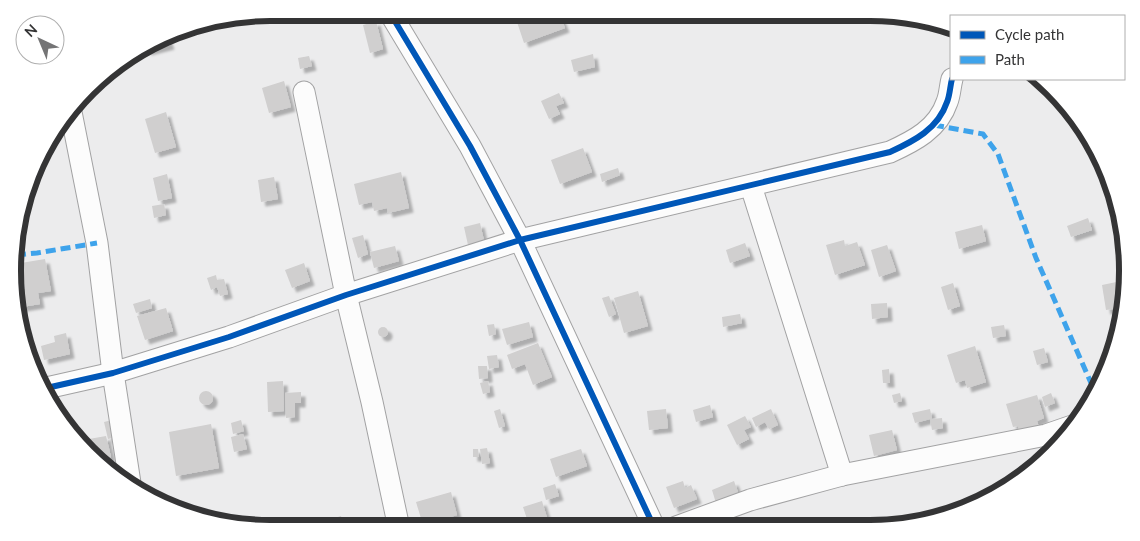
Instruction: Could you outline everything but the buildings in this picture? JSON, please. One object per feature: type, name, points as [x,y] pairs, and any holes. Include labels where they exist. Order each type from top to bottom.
[{"type":"street","points":[[395,21],[470,146],[520,240],[651,520]]},
{"type":"street","points":[[50,387],[113,373],[230,337],[346,296],[520,240],[890,152],[916,140],[934,125],[947,103],[952,80]]},
{"type":"street","points":[[304,92],[346,296],[372,402],[397,520]]},
{"type":"street","points":[[72,121],[97,243],[113,373],[129,476]]},
{"type":"street","points":[[751,186],[842,475]]},
{"type":"street","points":[[695,520],[750,500],[842,475],[1049,442]]},
{"type":"marked path","points":[[934,125],[983,134],[998,154],[1036,258],[1091,384]]},
{"type":"marked path","points":[[22,254],[97,243]]},
{"type":"cycle path","points":[[395,21],[470,146],[520,240],[651,520]]},
{"type":"cycle path","points":[[50,387],[113,373],[229,337],[346,295],[520,240],[890,152],[924,133],[938,120],[948,99],[952,80]]}]
